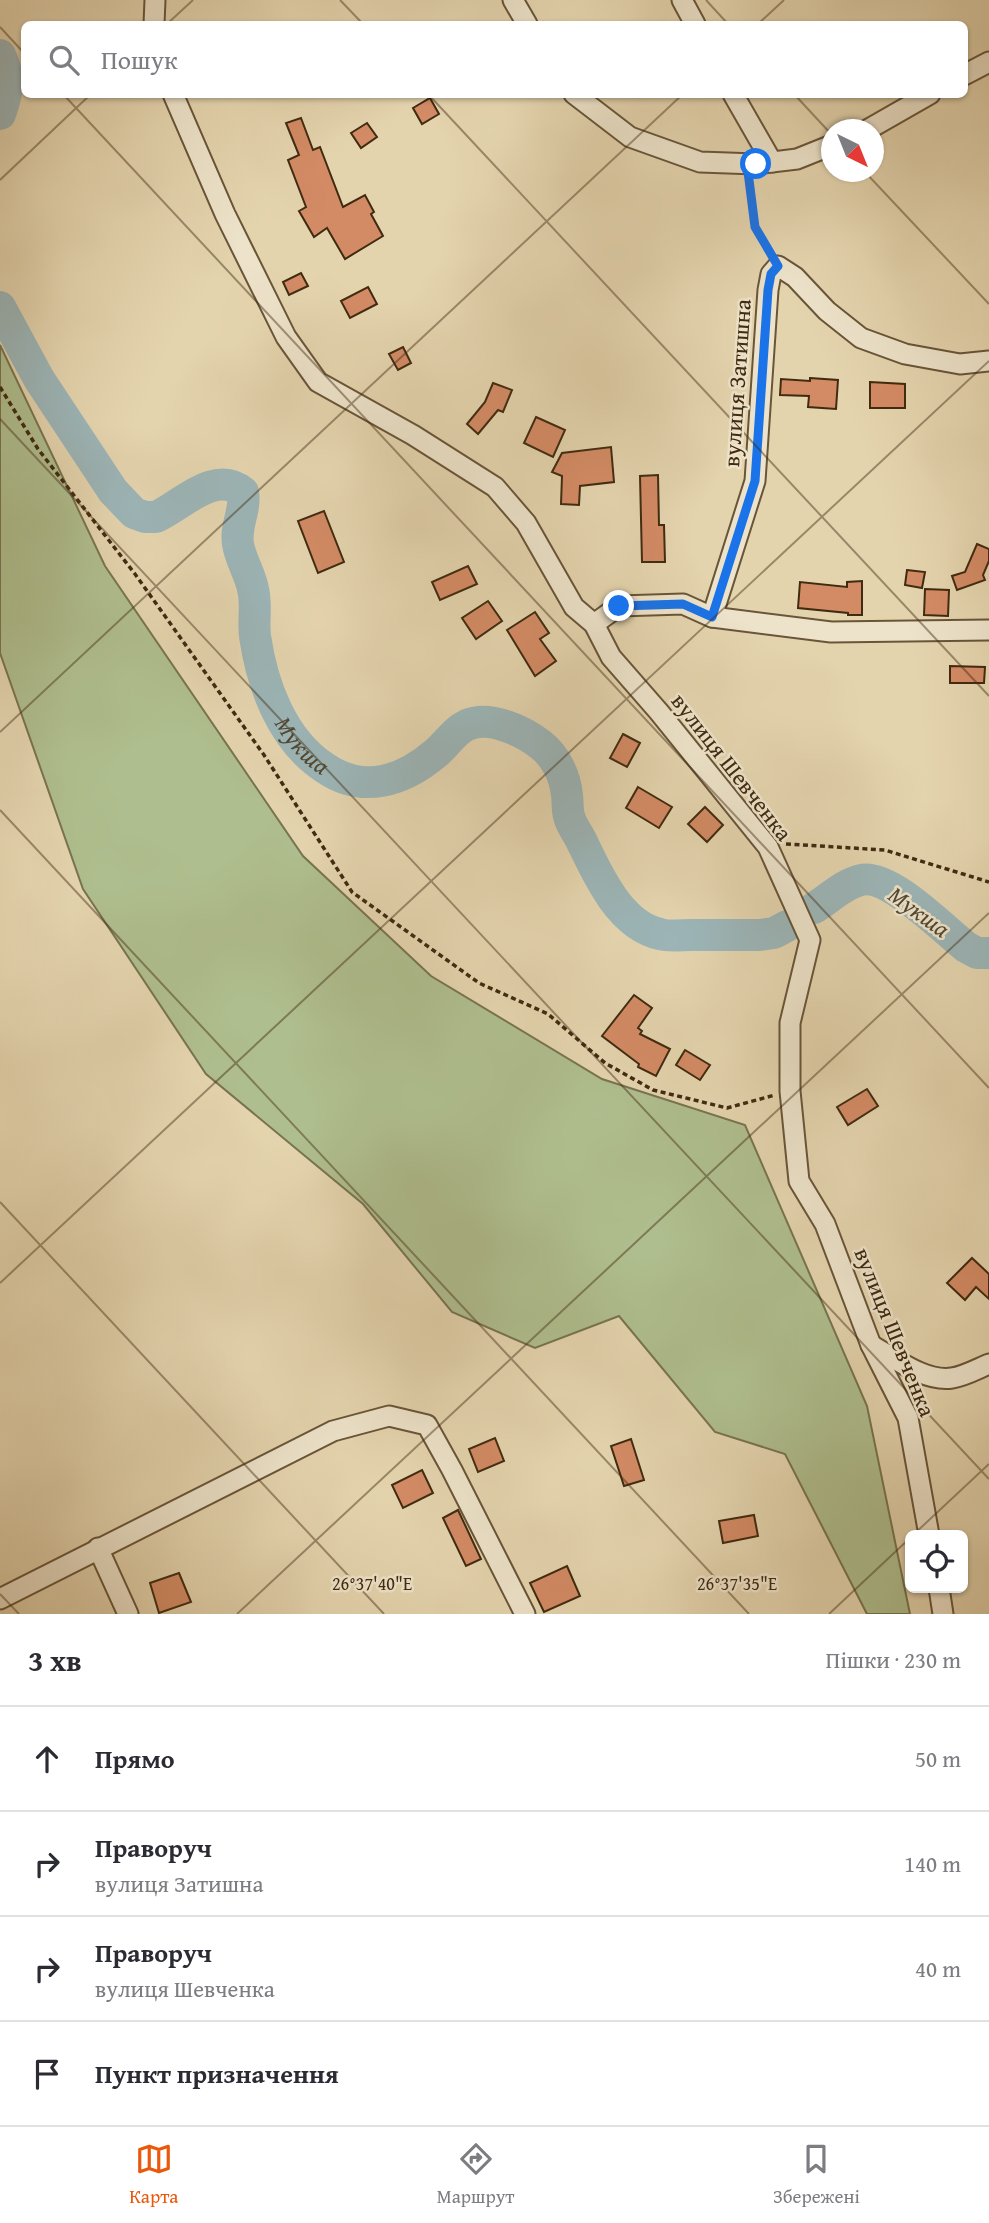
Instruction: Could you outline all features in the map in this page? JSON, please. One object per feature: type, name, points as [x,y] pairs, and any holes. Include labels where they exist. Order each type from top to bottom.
[{"type":"street","points":[[154,21],[155,0]]},
{"type":"street","points":[[513,0],[525,21]]},
{"type":"street","points":[[681,0],[693,21]]},
{"type":"street","points":[[968,73],[989,62]]},
{"type":"street","name":"вулиця Шевченка","points":[[175,98],[225,214],[280,325],[318,382],[413,435],[495,487],[526,523],[574,607],[594,624],[611,657],[768,847],[810,940],[790,1023],[790,1091],[799,1181],[825,1224],[871,1345],[908,1418],[928,1530]]},
{"type":"street","points":[[579,98],[630,136],[700,162],[772,162],[797,159],[821,149]]},
{"type":"street","points":[[735,98],[772,162]]},
{"type":"street","points":[[884,120],[923,98]]},
{"type":"street","points":[[778,266],[861,338],[905,354],[960,364],[989,361]]},
{"type":"street","name":"вулиця Затишна","points":[[712,617],[755,481],[768,290],[771,274],[778,266]]},
{"type":"street","points":[[594,624],[619,606],[683,604],[712,617],[831,632],[989,630]]},
{"type":"street","points":[[871,1345],[920,1372],[937,1378],[954,1378],[989,1364]]},
{"type":"street","points":[[0,1599],[333,1431],[389,1416],[426,1425],[452,1470],[525,1614]]},
{"type":"street","points":[[98,1548],[128,1614]]},
{"type":"street","points":[[940,1593],[943,1614]]},
{"type":"path","points":[[747,164],[755,227],[778,266]]},
{"type":"path","points":[[0,387],[38,449],[135,574],[264,755],[352,892],[480,983],[548,1014],[605,1063],[653,1090],[727,1108],[790,1091]]},
{"type":"path","points":[[768,847],[790,843],[885,850],[989,882]]},
{"type":"green space","points":[[0,345],[105,566],[303,856],[431,976],[602,1079],[745,1125],[867,1406],[910,1614],[867,1614],[785,1454],[715,1432],[619,1316],[535,1348],[452,1312],[363,1204],[206,1074],[83,889],[0,653]]},
{"type":"building","points":[[430,98],[439,114],[422,124],[413,108]]},
{"type":"building","points":[[301,118],[313,150],[320,147],[343,207],[365,195],[374,212],[371,214],[383,236],[345,259],[327,228],[314,237],[299,211],[306,207],[288,160],[299,155],[286,123]]},
{"type":"building","points":[[367,123],[377,137],[361,148],[351,133]]},
{"type":"building","points":[[301,273],[308,286],[289,295],[283,282]]},
{"type":"building","points":[[368,287],[377,304],[350,318],[341,301]]},
{"type":"building","points":[[403,347],[411,363],[398,370],[389,354]]},
{"type":"building","points":[[810,378],[838,380],[836,409],[808,407],[809,396],[780,395],[781,379],[810,381]]},
{"type":"building","points":[[870,382],[905,384],[905,408],[870,408]]},
{"type":"building","points":[[493,383],[512,390],[503,412],[498,410],[478,434],[467,424],[485,402]]},
{"type":"building","points":[[536,417],[565,430],[553,457],[524,443]]},
{"type":"building","points":[[611,447],[614,482],[580,486],[579,505],[561,504],[562,476],[552,472],[562,453]]},
{"type":"building","points":[[658,475],[659,525],[664,525],[665,562],[642,562],[640,476]]},
{"type":"building","points":[[324,511],[344,562],[318,573],[298,521]]},
{"type":"building","points":[[977,544],[989,549],[989,561],[983,575],[985,580],[957,590],[952,576],[965,572]]},
{"type":"building","points":[[468,566],[477,584],[440,600],[432,582]]},
{"type":"building","points":[[907,570],[925,572],[922,588],[905,585]]},
{"type":"building","points":[[862,581],[862,615],[798,608],[800,582],[847,587],[847,582]]},
{"type":"building","points":[[925,589],[949,590],[948,616],[924,615]]},
{"type":"building","points":[[488,601],[502,621],[476,639],[462,618]]},
{"type":"building","points":[[535,612],[549,633],[540,639],[556,661],[535,676],[507,630]]},
{"type":"building","points":[[950,666],[985,667],[984,683],[950,683]]},
{"type":"building","points":[[623,734],[640,743],[627,767],[610,758]]},
{"type":"building","points":[[638,787],[672,807],[659,828],[626,808]]},
{"type":"building","points":[[705,807],[723,825],[707,842],[688,824]]},
{"type":"building","points":[[634,995],[652,1008],[638,1028],[642,1031],[640,1034],[670,1049],[656,1076],[638,1067],[639,1064],[602,1036]]},
{"type":"building","points":[[685,1050],[710,1065],[700,1080],[676,1065]]},
{"type":"building","points":[[867,1089],[878,1106],[848,1125],[837,1107]]},
{"type":"building","points":[[972,1258],[989,1274],[989,1299],[976,1287],[965,1300],[947,1283]]},
{"type":"building","points":[[495,1438],[504,1461],[478,1472],[469,1449]]},
{"type":"building","points":[[631,1439],[644,1480],[624,1486],[611,1446]]},
{"type":"building","points":[[422,1470],[433,1493],[403,1508],[392,1485]]},
{"type":"building","points":[[458,1510],[481,1559],[466,1566],[443,1518]]},
{"type":"building","points":[[754,1515],[758,1536],[723,1543],[719,1521]]},
{"type":"building","points":[[567,1566],[580,1596],[544,1612],[530,1583]]},
{"type":"building","points":[[179,1573],[191,1602],[159,1613],[150,1583]]},
{"type":"waterway","name":"Мукша","points":[[0,55],[7,84],[0,114]]},
{"type":"waterway","name":"Мукша","points":[[0,307],[39,379],[113,491],[134,513],[156,517],[210,487],[232,486],[243,492],[238,544],[252,583],[255,636],[263,673],[276,710],[286,727],[310,756],[325,768],[354,781],[382,781],[423,763],[467,725],[486,722],[506,726],[534,740],[555,761],[564,781],[568,813],[602,882],[621,909],[645,929],[672,936],[760,935],[774,933],[787,926]]},
{"type":"waterway","name":"Мукша","points":[[814,908],[848,885],[861,880],[873,880],[916,904],[966,947],[977,953],[989,953]]},
{"type":"route","points":[[619,606],[683,604],[712,617],[755,481],[768,290],[771,274],[778,266],[755,227],[747,164],[756,164]]}]
